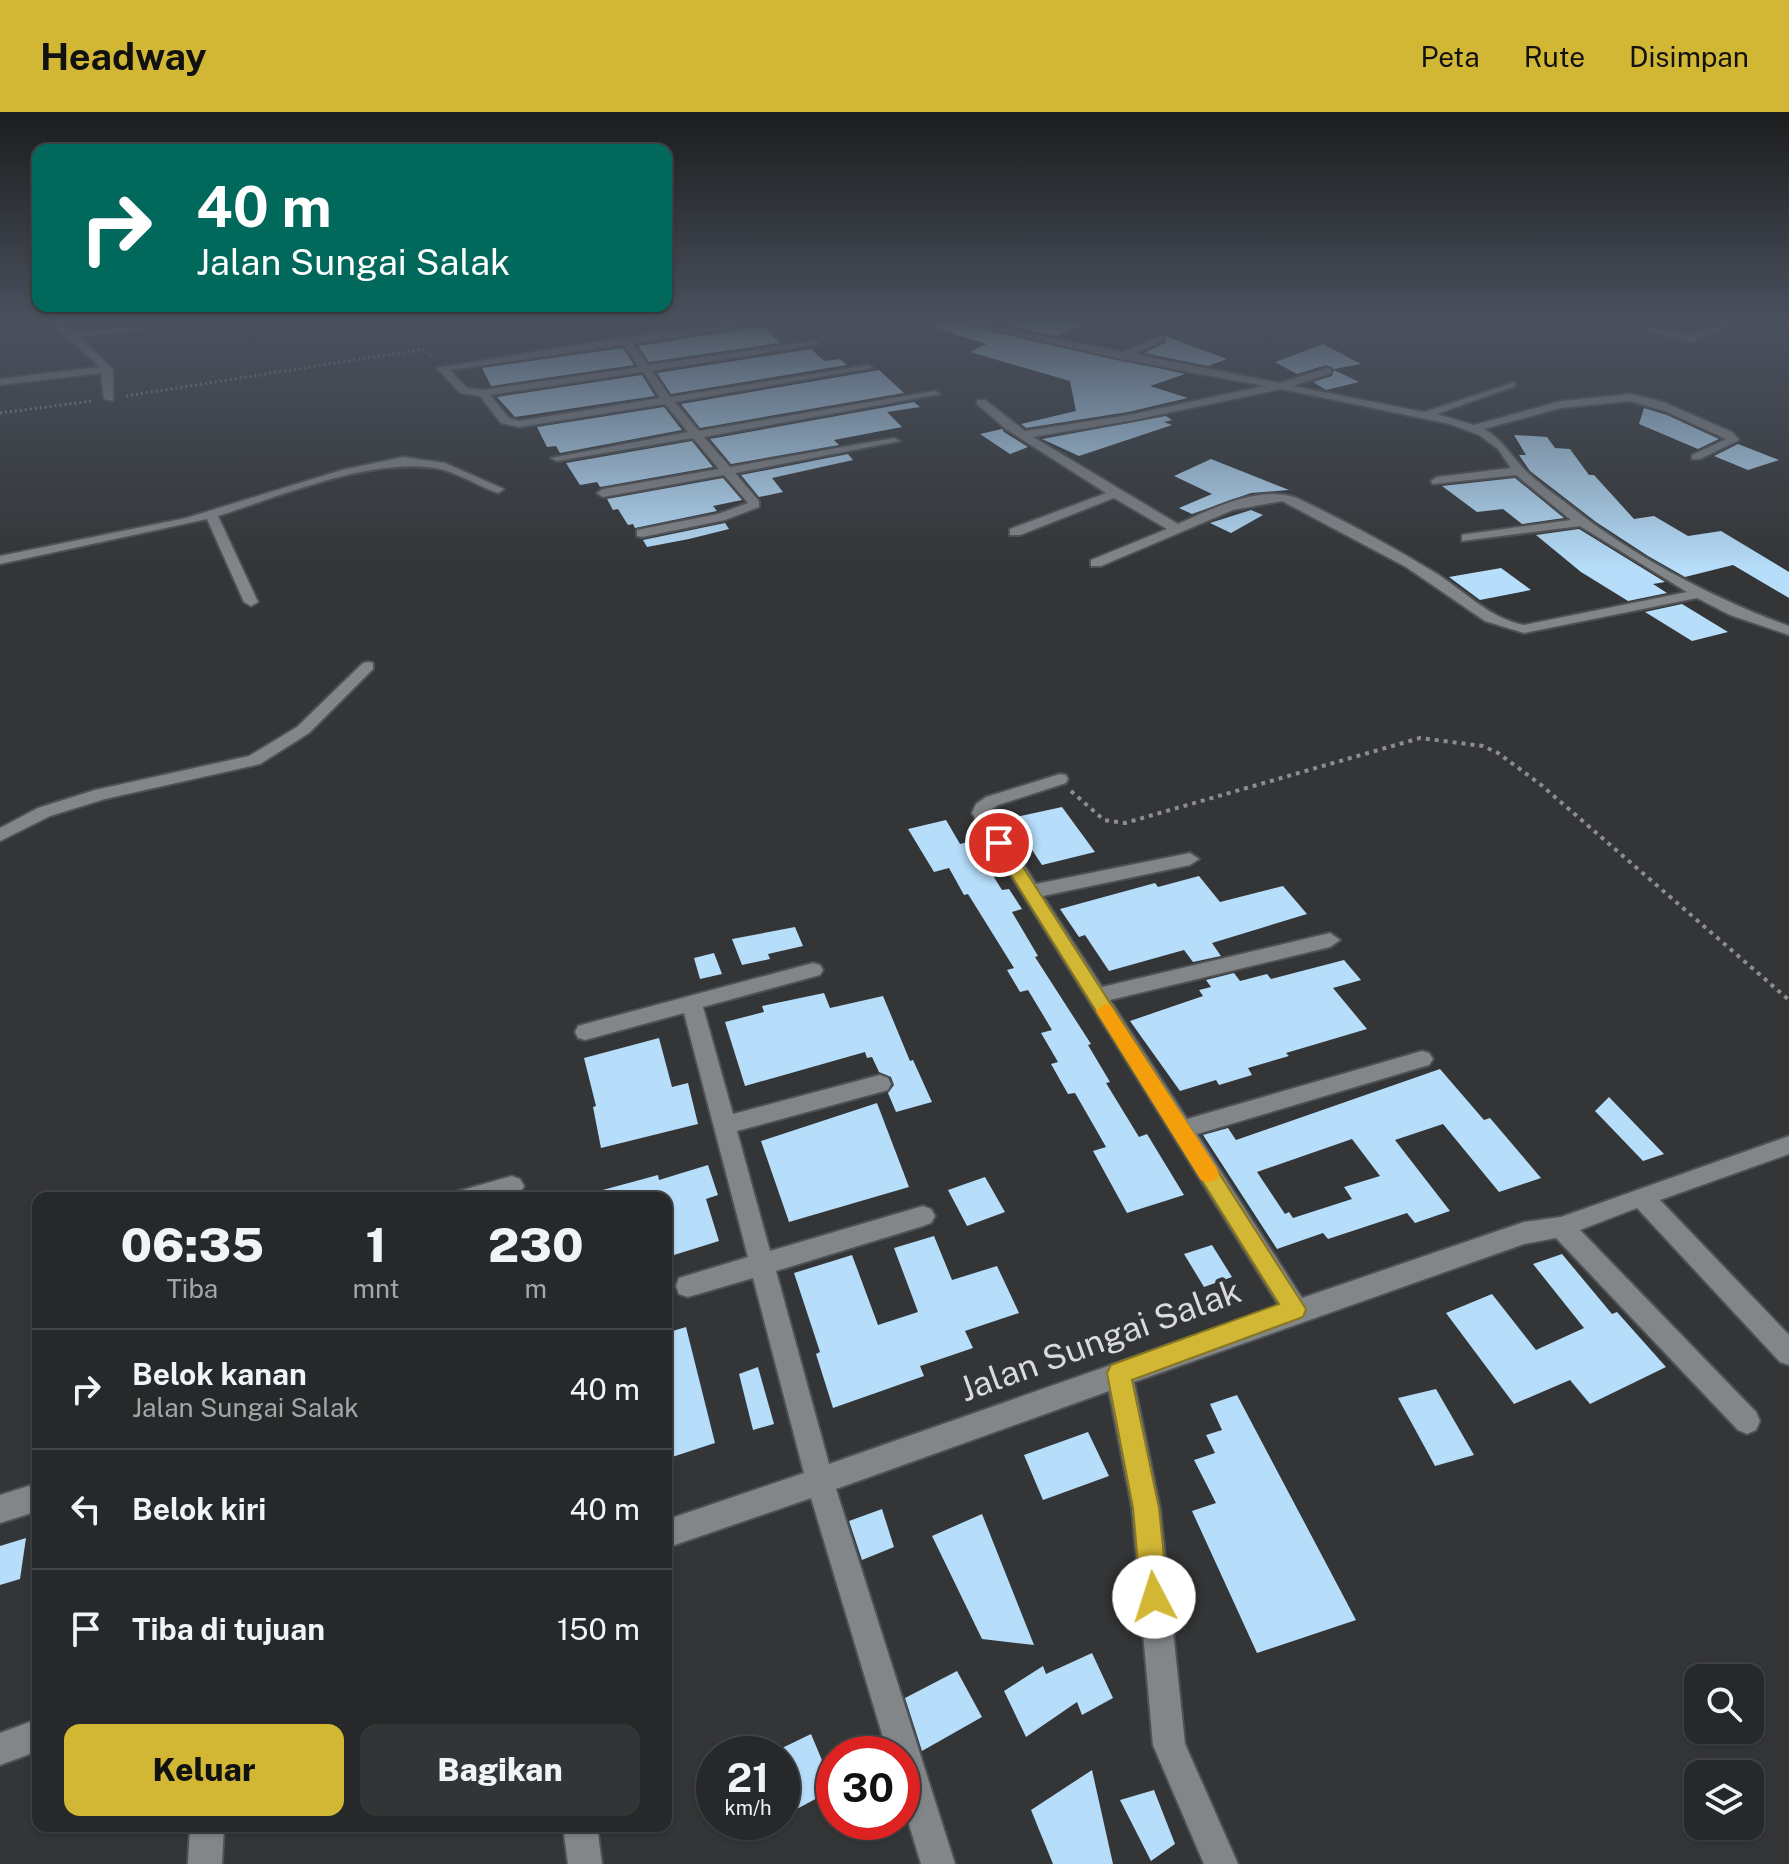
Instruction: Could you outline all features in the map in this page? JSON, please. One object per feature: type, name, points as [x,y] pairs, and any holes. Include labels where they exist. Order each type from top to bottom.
[{"type":"street","points":[[493,406],[505,421],[513,424],[630,406]]},
{"type":"street","points":[[642,533],[754,508],[755,504],[672,406]]},
{"type":"street","points":[[557,458],[865,406]]},
{"type":"street","points":[[986,406],[1023,435],[1113,494],[1177,529]]},
{"type":"street","points":[[1023,435],[1129,418],[1182,406]]},
{"type":"street","points":[[1371,406],[1453,421],[1474,429],[1502,447],[1519,471],[1582,522],[1699,594],[1735,612],[1789,631]]},
{"type":"street","points":[[1421,416],[1450,406]]},
{"type":"street","points":[[1474,429],[1559,406]]},
{"type":"street","points":[[1657,406],[1728,434],[1733,440],[1696,457]]},
{"type":"street","points":[[603,493],[894,441]]},
{"type":"street","points":[[0,560],[117,538],[211,514],[346,473],[403,461],[441,465],[498,489]]},
{"type":"street","points":[[1437,481],[1519,471]]},
{"type":"street","points":[[1015,532],[1113,494]]},
{"type":"street","points":[[1096,563],[1241,505],[1286,497],[1421,567],[1487,617],[1510,628],[1524,629],[1699,594]]},
{"type":"street","points":[[211,514],[251,602]]},
{"type":"street","points":[[1467,538],[1582,522]]},
{"type":"street","points":[[0,835],[44,812],[101,794],[254,760],[303,730],[368,666]]},
{"type":"street","points":[[1060,779],[992,801],[982,808],[984,819],[1295,1309]]},
{"type":"street","points":[[1030,892],[1190,859]]},
{"type":"street","points":[[1096,996],[1330,940]]},
{"type":"street","points":[[585,1032],[813,970]]},
{"type":"street","points":[[692,1003],[820,1482],[938,1864]]},
{"type":"street","points":[[1181,1130],[1422,1059]]},
{"type":"street","points":[[724,1125],[880,1084]]},
{"type":"street","name":"Jalan Sungai Salak","points":[[672,1532],[820,1482],[1295,1309],[1524,1233],[1561,1227],[1789,1145]]},
{"type":"street","points":[[490,1192],[512,1186]]},
{"type":"street","points":[[1641,1196],[1789,1353]]},
{"type":"street","points":[[688,1286],[923,1216]]},
{"type":"street","points":[[1561,1227],[1747,1421]]},
{"type":"street","points":[[1119,1373],[1146,1508],[1169,1745],[1221,1864]]},
{"type":"street","points":[[0,1509],[32,1499]]},
{"type":"street","points":[[0,1749],[32,1737]]},
{"type":"street","points":[[205,1864],[207,1832]]},
{"type":"street","points":[[581,1832],[585,1864]]},
{"type":"path","points":[[0,413],[56,406]]},
{"type":"path","points":[[1060,779],[1104,820],[1125,823],[1420,738],[1483,746],[1498,753],[1540,784],[1789,1000]]},
{"type":"building","points":[[505,406],[590,406],[515,417]]},
{"type":"building","points":[[682,406],[830,406],[700,428]]},
{"type":"building","points":[[893,406],[920,407],[887,412],[902,427],[834,440],[839,445],[731,464],[710,439]]},
{"type":"building","points":[[1075,406],[1155,406],[1026,428],[1021,424],[1076,411]]},
{"type":"building","points":[[664,407],[682,430],[560,453],[556,446],[547,447],[537,427]]},
{"type":"building","points":[[1644,408],[1719,439],[1698,449],[1639,424]]},
{"type":"building","points":[[1166,416],[1172,420],[1164,422],[1172,425],[1079,456],[1042,439]]},
{"type":"building","points":[[1002,429],[1028,447],[1010,454],[980,434]]},
{"type":"building","points":[[1514,435],[1547,437],[1555,448],[1570,449],[1589,475],[1594,475],[1634,519],[1654,516],[1688,536],[1721,531],[1789,572],[1789,598],[1733,565],[1685,577],[1648,556],[1596,522],[1530,471],[1519,455],[1526,455]]},
{"type":"building","points":[[692,441],[713,467],[600,487],[597,482],[580,485],[566,463]]},
{"type":"building","points":[[1738,444],[1779,460],[1748,470],[1714,456]]},
{"type":"building","points":[[848,454],[853,460],[772,478],[783,492],[759,497],[741,475]]},
{"type":"building","points":[[1211,459],[1289,490],[1251,493],[1192,514],[1179,508],[1212,494],[1174,476]]},
{"type":"building","points":[[723,478],[742,500],[713,506],[717,511],[635,528],[633,524],[628,525],[618,509],[613,510],[607,499]]},
{"type":"building","points":[[1515,478],[1564,518],[1522,524],[1503,509],[1477,512],[1442,486]]},
{"type":"building","points":[[1251,510],[1263,515],[1231,533],[1210,523]]},
{"type":"building","points":[[725,523],[729,529],[689,539],[647,547],[643,540]]},
{"type":"building","points":[[1579,529],[1665,582],[1653,584],[1667,593],[1628,601],[1581,572],[1536,535]]},
{"type":"building","points":[[1501,568],[1531,590],[1480,600],[1449,577]]},
{"type":"building","points":[[1682,604],[1728,632],[1692,641],[1645,612]]},
{"type":"building","points":[[1062,807],[1095,852],[1042,865],[1011,818]]},
{"type":"building","points":[[946,820],[960,844],[968,842],[983,867],[987,866],[1002,890],[1009,889],[1022,909],[1012,912],[1038,956],[1035,957],[1091,1044],[1088,1045],[1110,1082],[1106,1083],[1139,1137],[1147,1134],[1184,1195],[1127,1213],[1093,1151],[1106,1147],[1075,1093],[1068,1094],[1051,1064],[1058,1062],[1041,1033],[1052,1030],[1028,990],[1020,992],[1007,970],[1014,968],[968,894],[964,895],[949,868],[934,872],[908,829]]},
{"type":"building","points":[[1199,876],[1220,902],[1283,886],[1307,914],[1212,943],[1221,956],[1193,962],[1184,950],[1109,971],[1085,935],[1079,937],[1060,909],[1155,883],[1158,887]]},
{"type":"building","points":[[795,927],[803,946],[768,954],[770,959],[742,965],[732,939]]},
{"type":"building","points":[[714,953],[722,974],[700,979],[694,958]]},
{"type":"building","points":[[1344,960],[1361,980],[1333,988],[1367,1029],[1286,1053],[1289,1056],[1248,1068],[1252,1075],[1219,1085],[1216,1080],[1180,1091],[1130,1021],[1203,996],[1199,990],[1211,987],[1206,980],[1234,973],[1240,981],[1267,974],[1271,979]]},
{"type":"building","points":[[824,993],[830,1008],[883,996],[910,1061],[913,1060],[932,1102],[896,1112],[888,1093],[894,1085],[891,1077],[879,1072],[872,1057],[867,1058],[865,1052],[745,1086],[725,1022],[764,1012],[762,1006]]},
{"type":"building","points":[[659,1038],[672,1087],[688,1083],[698,1124],[601,1148],[593,1107],[596,1106],[584,1058]]},
{"type":"building","points":[[1440,1069],[1484,1120],[1490,1118],[1541,1178],[1499,1192],[1443,1124],[1395,1140],[1450,1211],[1415,1223],[1407,1213],[1328,1239],[1323,1233],[1277,1249],[1203,1135],[1228,1128],[1236,1140]],"holes":[[[1352,1139],[1380,1176],[1344,1187],[1352,1199],[1293,1218],[1289,1212],[1285,1214],[1257,1172]]]},
{"type":"building","points":[[1609,1097],[1664,1154],[1643,1161],[1595,1111]]},
{"type":"building","points":[[877,1103],[909,1187],[789,1222],[761,1141]]},
{"type":"building","points":[[708,1165],[718,1195],[706,1199],[719,1241],[674,1255],[672,1192],[599,1192],[658,1175],[659,1180]]},
{"type":"building","points":[[985,1177],[1005,1212],[967,1226],[948,1190]]},
{"type":"building","points":[[934,1236],[952,1280],[997,1266],[1019,1313],[965,1331],[973,1348],[920,1366],[924,1376],[833,1408],[816,1354],[820,1352],[794,1273],[852,1255],[878,1325],[918,1312],[894,1248]]},
{"type":"building","points":[[1212,1245],[1232,1277],[1204,1287],[1184,1254]]},
{"type":"building","points":[[1562,1254],[1612,1314],[1617,1312],[1666,1367],[1590,1404],[1570,1380],[1514,1404],[1446,1313],[1492,1294],[1536,1350],[1584,1328],[1533,1264]]},
{"type":"building","points":[[686,1327],[715,1443],[672,1457],[672,1331]]},
{"type":"building","points":[[758,1367],[774,1424],[753,1430],[739,1374]]},
{"type":"building","points":[[1436,1389],[1474,1455],[1435,1466],[1398,1398]]},
{"type":"building","points":[[1237,1395],[1356,1620],[1257,1653],[1192,1511],[1216,1503],[1194,1460],[1215,1453],[1206,1435],[1222,1430],[1210,1404]]},
{"type":"building","points":[[1088,1432],[1109,1476],[1043,1500],[1024,1455]]},
{"type":"building","points":[[882,1509],[894,1547],[862,1560],[849,1521]]},
{"type":"building","points":[[982,1514],[1034,1645],[982,1639],[932,1536]]},
{"type":"building","points":[[26,1538],[20,1579],[0,1585],[0,1546]]},
{"type":"building","points":[[1092,1653],[1113,1698],[1082,1715],[1077,1702],[1026,1737],[1004,1691],[1043,1666],[1046,1674]]},
{"type":"building","points":[[957,1671],[982,1717],[922,1751],[920,1736],[917,1736],[905,1698]]},
{"type":"building","points":[[811,1734],[816,1746],[816,1799],[800,1807],[800,1739]]},
{"type":"building","points":[[1092,1770],[1113,1864],[1053,1864],[1031,1810]]},
{"type":"building","points":[[1154,1790],[1175,1844],[1151,1861],[1120,1800]]},
{"type":"slow traffic","points":[[1105,1011],[1208,1174]]},
{"type":"route","points":[[999,843],[1295,1309],[1119,1373],[1146,1508],[1154,1597]]}]
